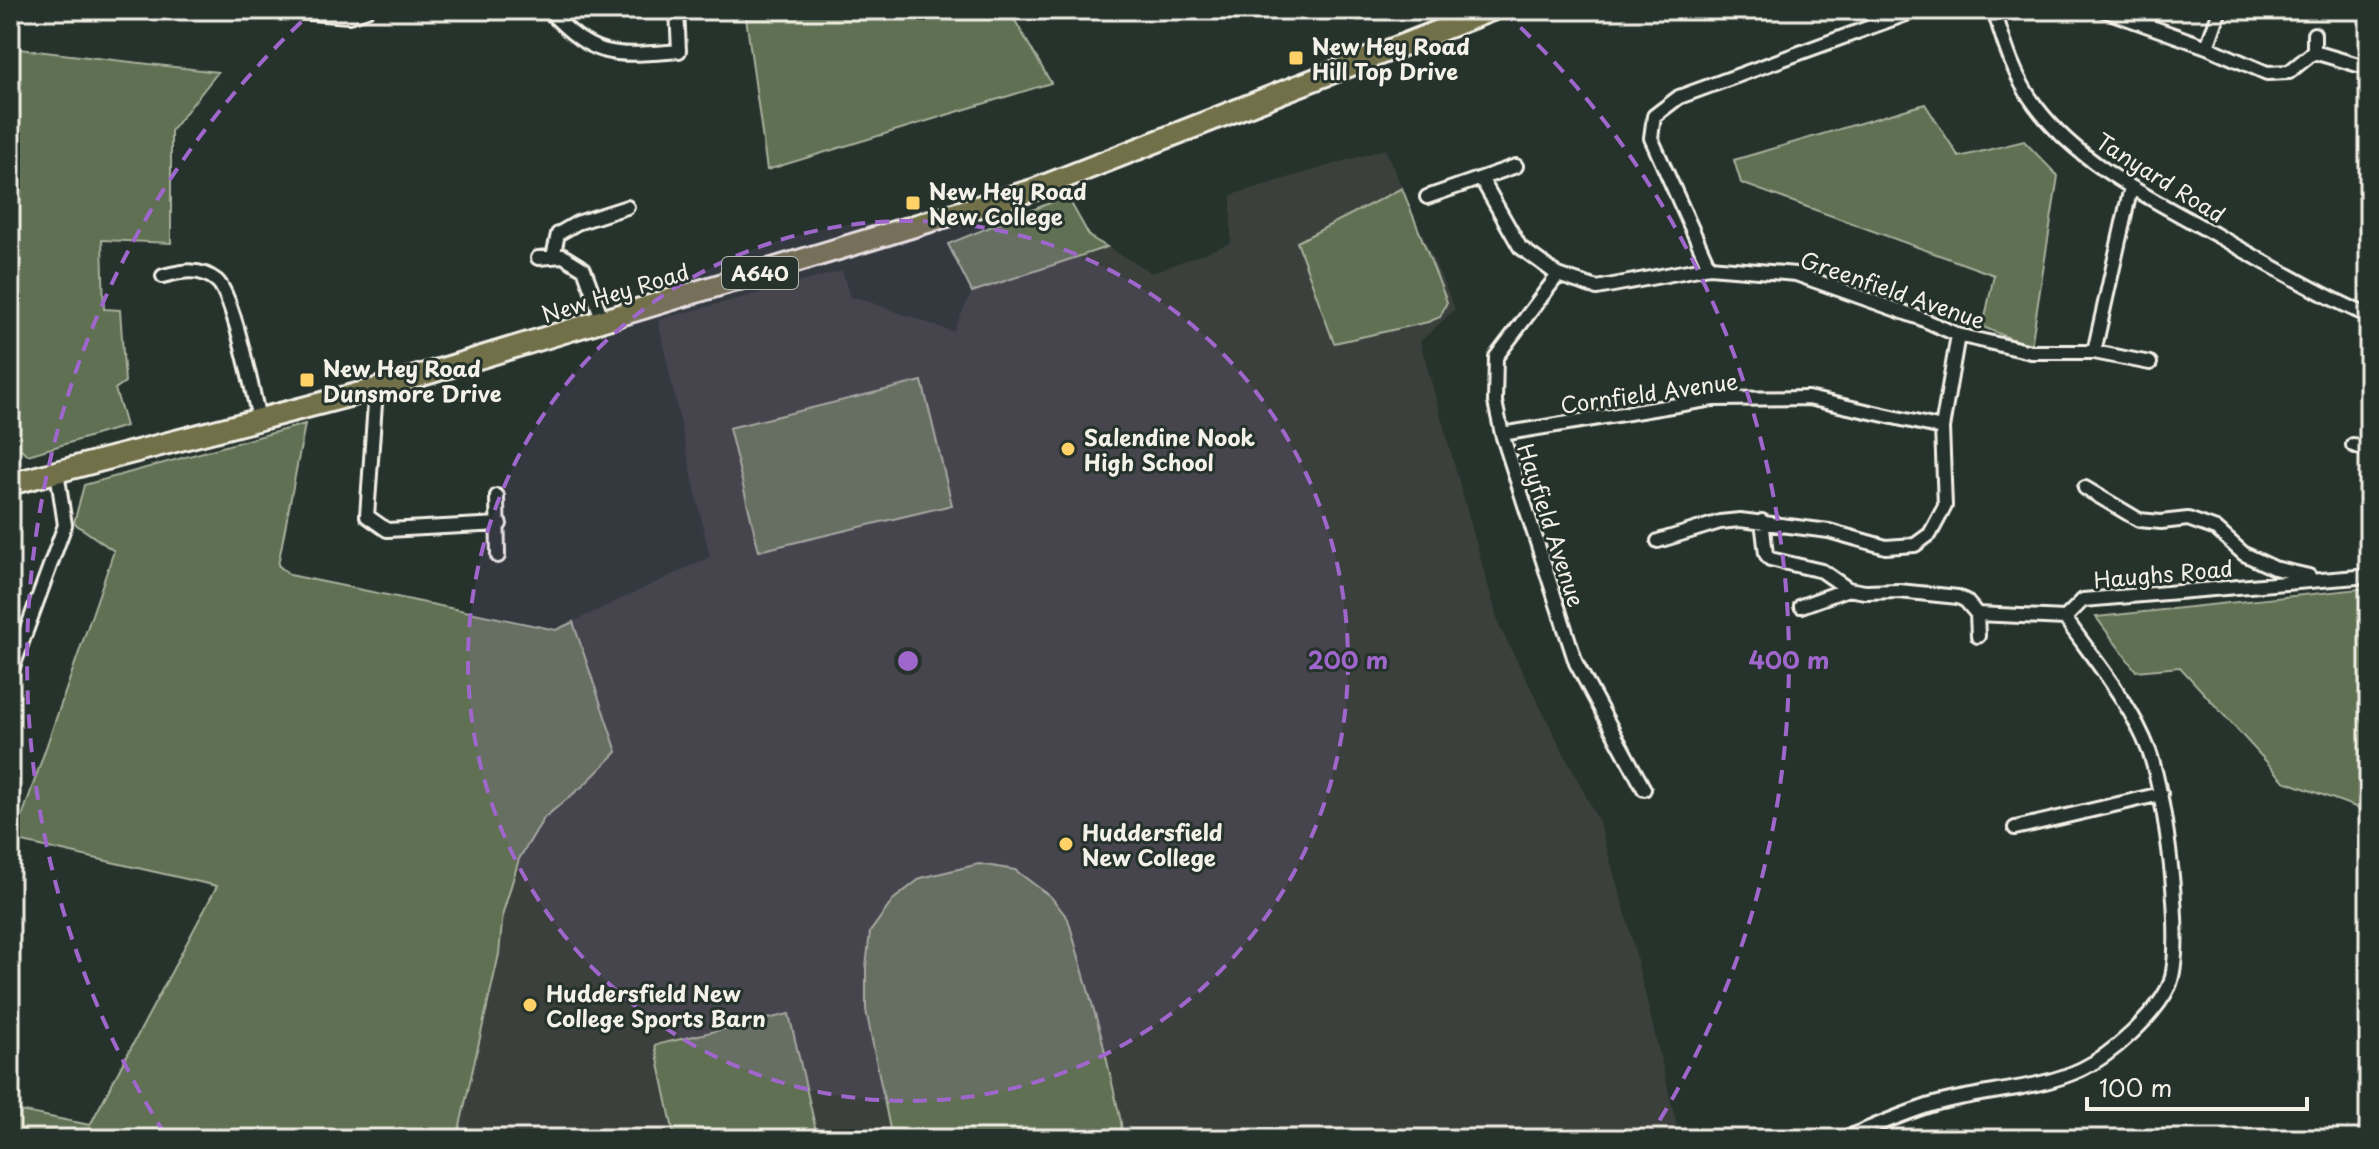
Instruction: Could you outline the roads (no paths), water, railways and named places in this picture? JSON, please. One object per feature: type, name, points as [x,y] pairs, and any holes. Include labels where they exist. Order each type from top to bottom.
[{"type":"highway","name":"New Hey Road","points":[[10,484],[376,389],[1033,190],[1463,15],[1492,10]]},
{"type":"street","points":[[270,10],[349,16],[367,10]]},
{"type":"street","points":[[548,10],[570,34],[592,47],[621,56],[679,51],[677,10]]},
{"type":"street","points":[[1709,267],[1651,138],[1654,116],[1679,97],[1917,10]]},
{"type":"street","name":"Tanyard Road","points":[[1994,10],[2011,63],[2035,105],[2074,146],[2131,187],[2328,298],[2369,316]]},
{"type":"street","points":[[2104,10],[2207,47],[2267,73],[2289,72],[2314,52]]},
{"type":"street","points":[[2207,47],[2220,10]]},
{"type":"street","points":[[2314,34],[2314,52]]},
{"type":"street","points":[[2314,52],[2358,65]]},
{"type":"street","points":[[1427,197],[1516,166]]},
{"type":"street","name":"Greenfield Avenue","points":[[1482,180],[1520,247],[1558,275],[1597,288],[1709,267],[1796,274],[1920,318],[1958,335],[2031,352],[2094,352],[2150,363]]},
{"type":"street","points":[[2094,352],[2131,187]]},
{"type":"street","points":[[553,257],[558,234],[577,223],[627,207]]},
{"type":"street","points":[[538,258],[563,256],[584,269],[603,321]]},
{"type":"street","points":[[163,276],[188,270],[218,282],[229,301],[259,418]]},
{"type":"street","name":"Hayfield Avenue","points":[[1558,275],[1496,357],[1495,402],[1502,434],[1576,663],[1644,789]]},
{"type":"street","points":[[1658,541],[1720,522],[1762,521],[1829,531],[1886,547],[1915,545],[1930,534],[1945,506],[1942,428],[1958,335]]},
{"type":"street","points":[[376,389],[367,516],[387,530],[500,524]]},
{"type":"street","name":"Cornfield Avenue","points":[[1502,434],[1713,399],[1808,398],[1942,428]]},
{"type":"street","points":[[2353,445],[2369,451]]},
{"type":"street","points":[[10,675],[65,525],[57,471]]},
{"type":"street","name":"Haughs Road","points":[[2085,488],[2139,520],[2161,522],[2188,519],[2216,529],[2244,554],[2274,568],[2305,576],[2367,576]]},
{"type":"street","points":[[497,496],[500,524],[498,556]]},
{"type":"street","points":[[1762,521],[1766,554],[1770,559],[1822,571],[1848,589],[1958,597],[1977,614],[1978,636]]},
{"type":"street","name":"Haughs Road","points":[[2065,618],[2083,600],[2367,576]]},
{"type":"street","points":[[1801,606],[1848,589]]},
{"type":"street","points":[[1843,1139],[1934,1104],[2051,1081],[2083,1069],[2113,1050],[2150,1013],[2169,985],[2174,957],[2173,878],[2161,794],[2150,752],[2132,714],[2065,618],[1977,614]]},
{"type":"street","points":[[2015,828],[2161,794]]},
{"type":"place","name":"New Hey Road Hill Top Drive","points":[[1296,58]]},
{"type":"place","name":"New Hey Road New College","points":[[913,203]]},
{"type":"place","name":"New Hey Road Dunsmore Drive","points":[[307,380]]},
{"type":"place","name":"Salendine Nook High School","points":[[1068,449]]},
{"type":"place","name":"Huddersfield New College","points":[[1066,844]]},
{"type":"place","name":"Huddersfield New College Sports Barn","points":[[530,1005]]}]
